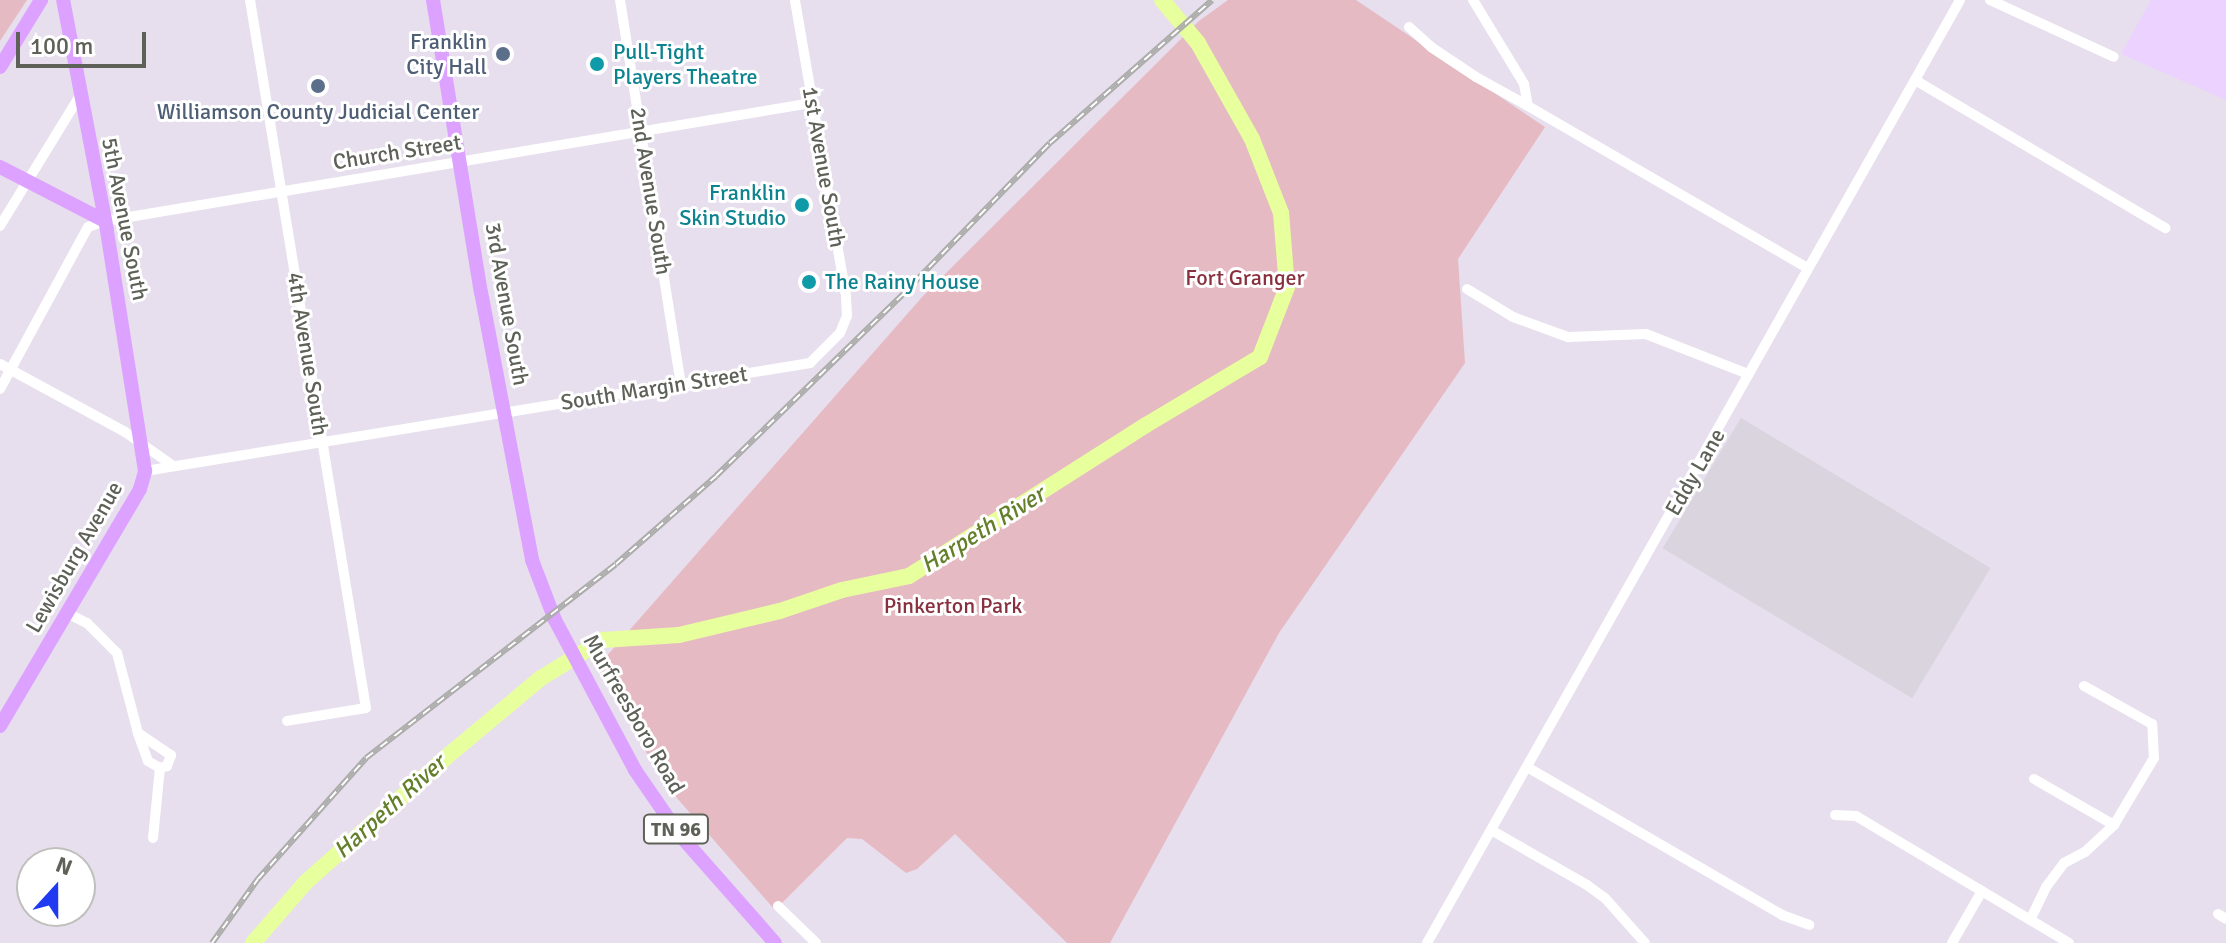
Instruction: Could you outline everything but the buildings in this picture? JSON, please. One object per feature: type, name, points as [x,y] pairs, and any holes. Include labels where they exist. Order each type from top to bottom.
[{"type":"main road","points":[[0,67],[41,0]]},
{"type":"main road","name":"5th Avenue South","points":[[63,0],[143,446]]},
{"type":"main road","name":"3rd Avenue South","points":[[433,0],[503,412],[532,560],[554,616]]},
{"type":"main road","points":[[0,167],[105,221]]},
{"type":"main road","name":"Lewisburg Avenue","points":[[0,726],[140,489],[145,471],[143,446]]},
{"type":"main road","name":"Murfreesboro Road","points":[[554,616],[635,770],[679,834],[775,943]]},
{"type":"street","name":"4th Avenue South","points":[[250,0],[366,708],[287,721]]},
{"type":"street","name":"2nd Avenue South","points":[[620,0],[681,383]]},
{"type":"street","name":"1st Avenue South","points":[[795,0],[846,296],[847,316],[840,333]]},
{"type":"street","points":[[1473,0],[1524,84],[1528,106]]},
{"type":"street","name":"Eddy Lane","points":[[1427,943],[1806,267],[1960,0]]},
{"type":"street","points":[[1990,0],[2114,57]]},
{"type":"street","points":[[1409,27],[1431,47],[1476,77],[1806,267]]},
{"type":"street","points":[[1915,80],[2165,228]]},
{"type":"street","points":[[0,226],[79,97]]},
{"type":"street","name":"Church Street","points":[[105,221],[462,165],[812,103]]},
{"type":"street","points":[[0,389],[5,367],[88,227],[105,221]]},
{"type":"street","points":[[1467,289],[1513,317],[1568,337],[1646,334],[1748,374]]},
{"type":"street","name":"South Margin Street","points":[[145,471],[810,363],[840,333]]},
{"type":"street","points":[[5,367],[125,432],[172,465]]},
{"type":"street","points":[[67,613],[87,623],[117,653],[148,761],[160,768]]},
{"type":"street","points":[[2031,918],[2046,887],[2064,863],[2085,852],[2114,825],[2154,758],[2152,724],[2084,686]]},
{"type":"street","points":[[138,733],[171,755],[172,761],[160,768]]},
{"type":"street","points":[[1527,767],[1782,915],[1809,925]]},
{"type":"street","points":[[153,838],[160,768]]},
{"type":"street","points":[[2034,779],[2114,825]]},
{"type":"street","points":[[1835,815],[1856,816],[2069,943]]},
{"type":"street","points":[[1491,830],[1596,892],[1645,943]]},
{"type":"street","points":[[1952,943],[1982,891]]},
{"type":"street","points":[[778,906],[816,943]]},
{"type":"shaded area","points":[[2151,0],[2226,0],[2226,100],[2121,54]]},
{"type":"shaded area","points":[[1741,418],[1990,568],[1912,698],[1663,548]]},
{"type":"green space","points":[[0,0],[27,0],[0,41]]},
{"type":"green space","points":[[1228,0],[1356,0],[1545,127],[1458,259],[1465,363],[1279,633],[1110,943],[1067,943],[955,834],[917,869],[906,873],[862,839],[847,838],[775,910],[663,782],[598,666],[923,296],[1199,21]]},
{"type":"waterway","name":"Harpeth River","points":[[253,943],[306,882],[444,759],[541,678],[603,640],[679,635],[780,611],[842,590],[909,576],[1146,425],[1260,357],[1287,287],[1281,213],[1252,139],[1198,43],[1162,0]]},
{"type":"railway","points":[[212,943],[258,879],[366,758],[616,564],[716,476],[904,293],[1050,143],[1212,0]]},
{"type":"place","name":"Franklin City Hall","points":[[503,54]]},
{"type":"place","name":"Pull-Tight Players Theatre","points":[[597,64]]},
{"type":"place","name":"Williamson County Judicial Center","points":[[318,86]]},
{"type":"place","name":"Franklin Skin Studio","points":[[802,205]]},
{"type":"place","name":"The Rainy House","points":[[809,282]]},
{"type":"park label","name":"Fort Granger","points":[[1245,278]]},
{"type":"park label","name":"Pinkerton Park","points":[[953,606]]}]
